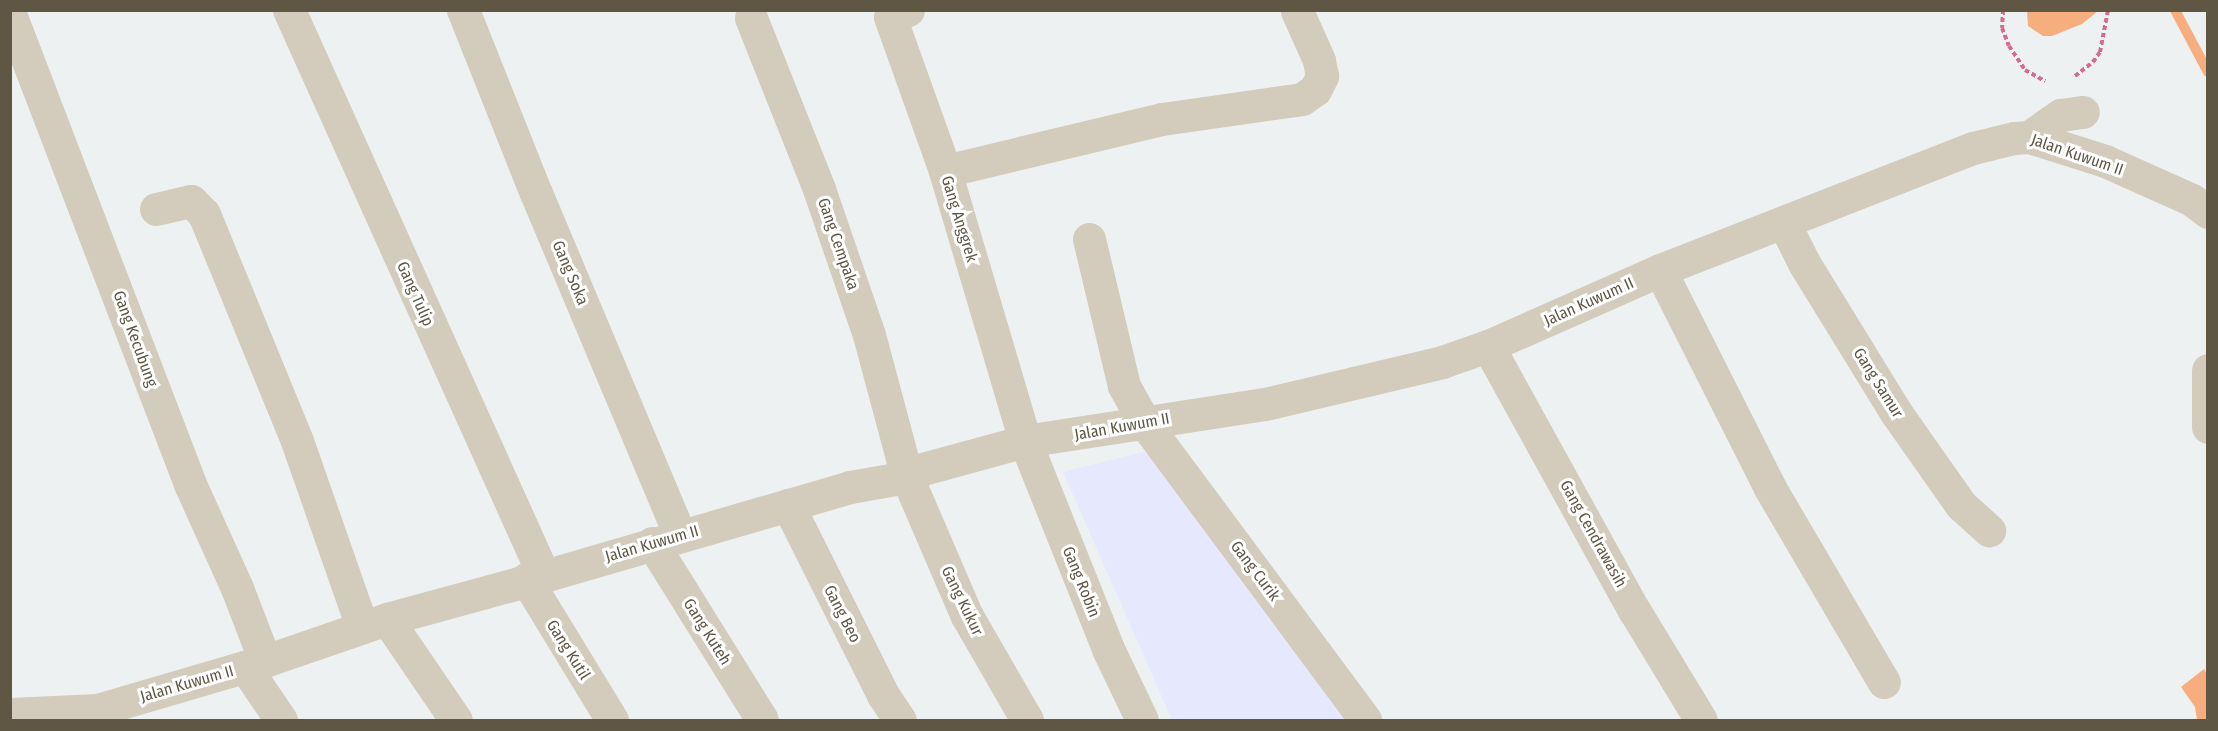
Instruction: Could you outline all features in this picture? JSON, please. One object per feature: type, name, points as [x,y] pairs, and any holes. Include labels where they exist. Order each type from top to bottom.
[{"type":"street","name":"Gang Tulip","points":[[290,10],[535,578]]},
{"type":"street","name":"Gang Soka","points":[[463,10],[536,193],[666,539]]},
{"type":"street","points":[[945,171],[1162,119],[1302,99],[1316,90],[1322,76],[1319,60],[1297,11]]},
{"type":"street","name":"Gang Anggrek","points":[[895,13],[945,171],[1025,441]]},
{"type":"street","name":"Gang Kecubung","points":[[10,14],[190,484],[237,588],[255,664],[281,720]]},
{"type":"street","name":"Gang Cempaka","points":[[751,18],[819,189],[869,335],[907,477]]},
{"type":"street","points":[[2029,137],[2061,115],[2083,112]]},
{"type":"street","name":"Jalan Kuwum II","points":[[10,714],[100,715],[374,623],[850,487],[907,477],[919,470],[1025,441],[1265,404],[1392,375],[1488,346],[1660,270],[1973,148],[2014,138],[2029,137],[2105,161],[2192,200],[2208,212]]},
{"type":"street","points":[[156,209],[191,201],[204,214],[374,623],[456,720]]},
{"type":"street","name":"Gang Samur","points":[[1784,223],[1804,263],[1897,414],[1961,505],[1989,530]]},
{"type":"street","name":"Gang Curik","points":[[1089,239],[1124,387],[1144,422],[1365,720]]},
{"type":"street","points":[[1660,270],[1770,488],[1884,682]]},
{"type":"street","name":"Gang Cendrawasih","points":[[1488,346],[1634,610],[1701,720]]},
{"type":"street","points":[[2208,370],[2208,427]]},
{"type":"street","name":"Gang Robin","points":[[1025,441],[1109,651],[1142,720]]},
{"type":"street","name":"Gang Kukur","points":[[907,477],[967,616],[1027,720]]},
{"type":"street","name":"Gang Beo","points":[[788,506],[883,694],[900,720]]},
{"type":"street","name":"Gang Kuteh","points":[[666,539],[762,720]]},
{"type":"street","name":"Gang Kutil","points":[[535,578],[612,720]]},
{"type":"path","points":[[2003,10],[2002,28],[2009,46],[2025,70],[2039,80],[2055,83]]},
{"type":"path","points":[[2068,81],[2093,62],[2100,52],[2108,10]]},
{"type":"shaded area","points":[[2027,10],[2098,11],[2082,24],[2052,36],[2043,36],[2028,26]]},
{"type":"shaded area","points":[[1168,446],[1364,720],[1172,720],[1063,472]]},
{"type":"shaded area","points":[[2204,669],[2207,674],[2207,720],[2197,720],[2195,707],[2181,687]]},
{"type":"waterway","points":[[2175,10],[2208,72]]}]
